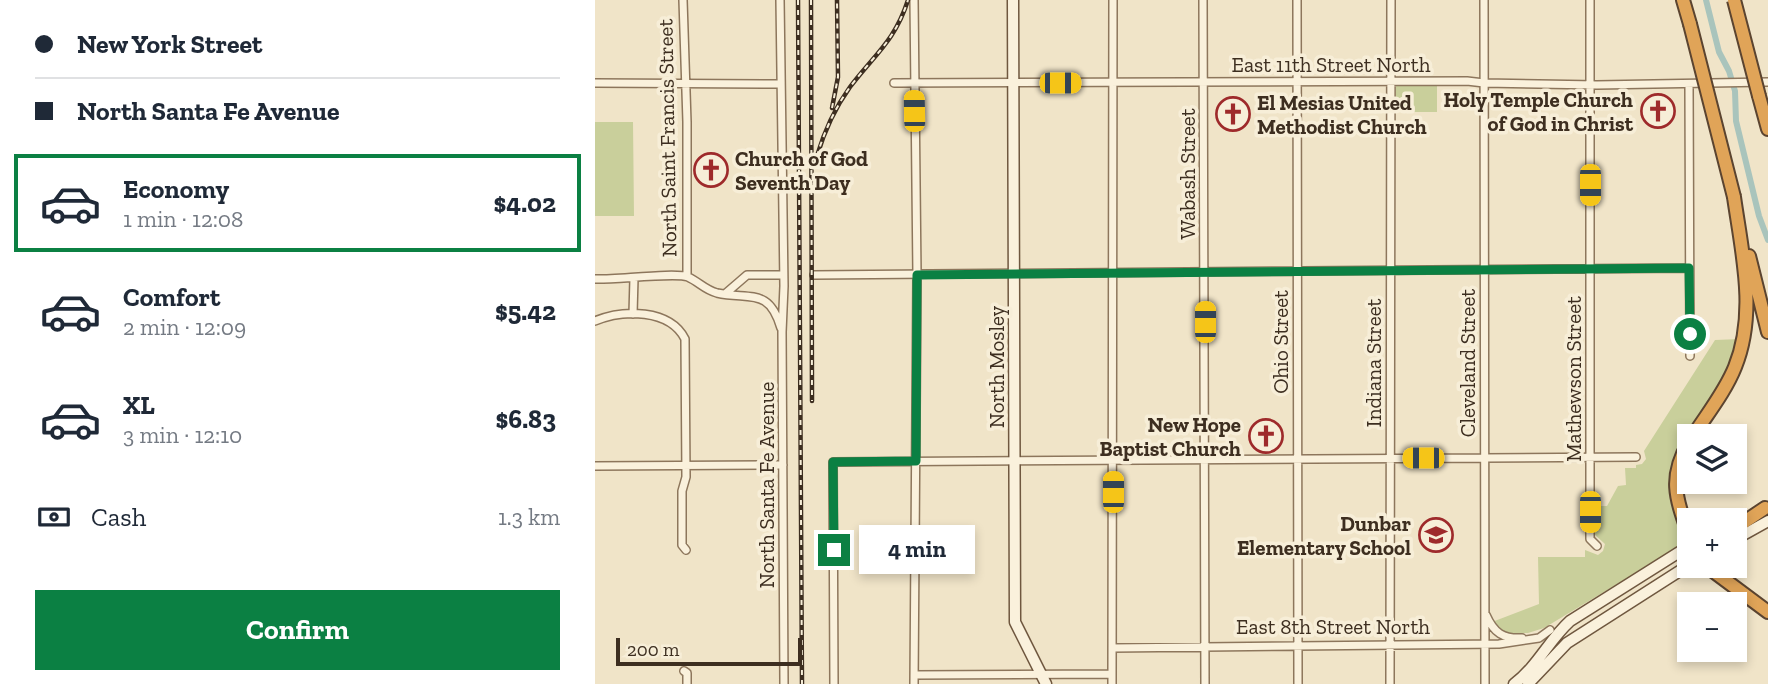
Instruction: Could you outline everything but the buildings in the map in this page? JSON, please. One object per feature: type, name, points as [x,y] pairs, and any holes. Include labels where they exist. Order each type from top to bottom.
[{"type":"highway","points":[[1683,0],[1768,331]]},
{"type":"highway","points":[[1734,0],[1768,129]]},
{"type":"highway","points":[[1742,0],[1759,96]]},
{"type":"highway","points":[[1701,424],[1728,381],[1740,351],[1746,324],[1746,292],[1734,198]]},
{"type":"highway","points":[[1677,466],[1677,493]]},
{"type":"highway","points":[[1747,520],[1766,507]]},
{"type":"highway","points":[[1722,578],[1768,612]]},
{"type":"street","name":"North Saint Francis Street","points":[[683,0],[687,276]]},
{"type":"street","name":"North Santa Fe Avenue","points":[[780,0],[785,684]]},
{"type":"street","points":[[914,0],[917,275],[914,684]]},
{"type":"street","name":"North Mosley","points":[[1013,0],[1015,622],[1043,680]]},
{"type":"street","points":[[1112,684],[1113,0]]},
{"type":"street","name":"Wabash Street","points":[[1203,0],[1205,684]]},
{"type":"street","name":"Ohio Street","points":[[1297,0],[1298,684]]},
{"type":"street","name":"Indiana Street","points":[[1390,684],[1391,0]]},
{"type":"street","name":"Cleveland Street","points":[[1484,0],[1485,684]]},
{"type":"street","name":"Mathewson Street","points":[[1590,0],[1590,539],[1597,546]]},
{"type":"street","name":"East 11th Street North","points":[[894,83],[1468,81],[1689,85],[1768,82]]},
{"type":"street","points":[[595,83],[780,84]]},
{"type":"street","points":[[1689,85],[1690,356]]},
{"type":"street","points":[[814,275],[1689,268]]},
{"type":"street","points":[[724,295],[747,275],[783,275]]},
{"type":"street","points":[[595,279],[687,276],[707,291],[724,295],[755,296],[771,305],[778,316],[782,332]]},
{"type":"street","name":"North Saint Francis Street","points":[[633,314],[634,278]]},
{"type":"street","points":[[771,305],[784,286]]},
{"type":"street","points":[[595,321],[606,316],[633,314],[661,317],[673,323],[685,339],[686,478],[682,491],[682,545],[686,550]]},
{"type":"street","points":[[834,684],[833,462],[1636,457]]},
{"type":"street","points":[[595,466],[783,465]]},
{"type":"street","points":[[1747,516],[1766,507]]},
{"type":"street","points":[[1747,533],[1768,521]]},
{"type":"street","name":"East 8th Street North","points":[[1112,648],[1485,644],[1527,641],[1539,638],[1677,553]]},
{"type":"street","points":[[1528,684],[1567,643],[1677,573]]},
{"type":"street","points":[[1514,684],[1535,665],[1558,632],[1586,609]]},
{"type":"street","name":"East 8th Street North","points":[[1485,612],[1494,631],[1510,638],[1534,636],[1550,630]]},
{"type":"street","points":[[684,671],[687,673],[687,684]]},
{"type":"street","points":[[914,675],[1043,680],[1112,674]]},
{"type":"green space","points":[[1396,85],[1437,85],[1437,112],[1395,112]]},
{"type":"green space","points":[[595,122],[633,122],[634,216],[595,216]]},
{"type":"green space","points":[[1740,339],[1733,365],[1696,424],[1677,424],[1677,453],[1670,489],[1677,518],[1677,548],[1544,628],[1528,633],[1506,633],[1497,628],[1492,622],[1539,604],[1538,557],[1585,557],[1585,550],[1598,555],[1603,551],[1605,544],[1593,533],[1593,506],[1607,506],[1618,486],[1626,485],[1625,468],[1636,468],[1636,465],[1642,464],[1646,459],[1644,451],[1715,340]]},
{"type":"waterway","points":[[1706,0],[1719,52],[1735,91],[1736,121],[1759,216],[1768,240]]},
{"type":"railway","points":[[798,0],[802,684]]},
{"type":"railway","points":[[811,0],[812,401]]},
{"type":"railway","points":[[832,108],[838,77],[837,0]]},
{"type":"railway","points":[[817,156],[839,103],[890,37],[908,0]]},
{"type":"place","name":"Holy Temple Church of God in Christ","points":[[1658,111]]},
{"type":"place","name":"El Mesias United Methodist Church","points":[[1233,114]]},
{"type":"place","name":"Church of God Seventh Day","points":[[711,170]]},
{"type":"place","name":"New Hope Baptist Church","points":[[1266,436]]},
{"type":"place","name":"Dunbar Elementary School","points":[[1436,535]]},
{"type":"route","points":[[834,550],[833,462],[916,461],[917,275],[1689,268],[1690,334]]}]
